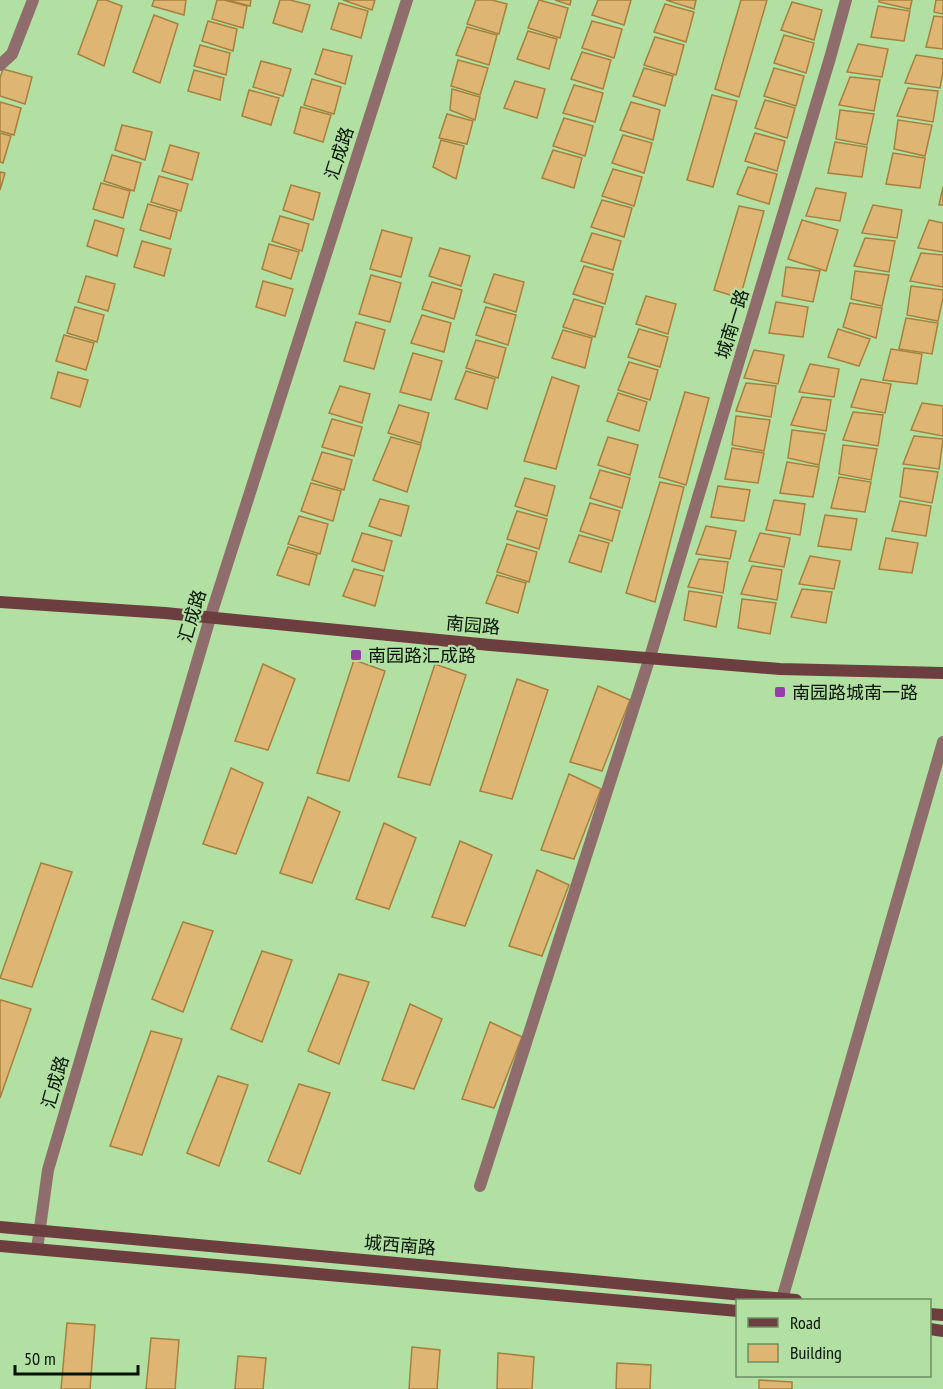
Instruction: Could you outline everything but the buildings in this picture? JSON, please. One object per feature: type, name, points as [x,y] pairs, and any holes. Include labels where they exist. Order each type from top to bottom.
[{"type":"main road","name":"南园路","points":[[0,602],[210,618],[490,645],[780,669],[943,673]]},
{"type":"main road","name":"城西南路","points":[[0,1227],[782,1299]]},
{"type":"main road","name":"城西南路","points":[[0,1246],[736,1311]]},
{"type":"street","points":[[0,64],[12,54],[33,0]]},
{"type":"street","name":"汇成路","points":[[37,1249],[48,1170],[210,618],[407,0]]},
{"type":"street","name":"城南一路","points":[[480,1186],[650,657],[846,0]]},
{"type":"street","points":[[782,1299],[943,742]]},
{"type":"place","name":"南园路汇成路","points":[[356,655]]},
{"type":"place","name":"南园路城南一路","points":[[780,692]]}]
